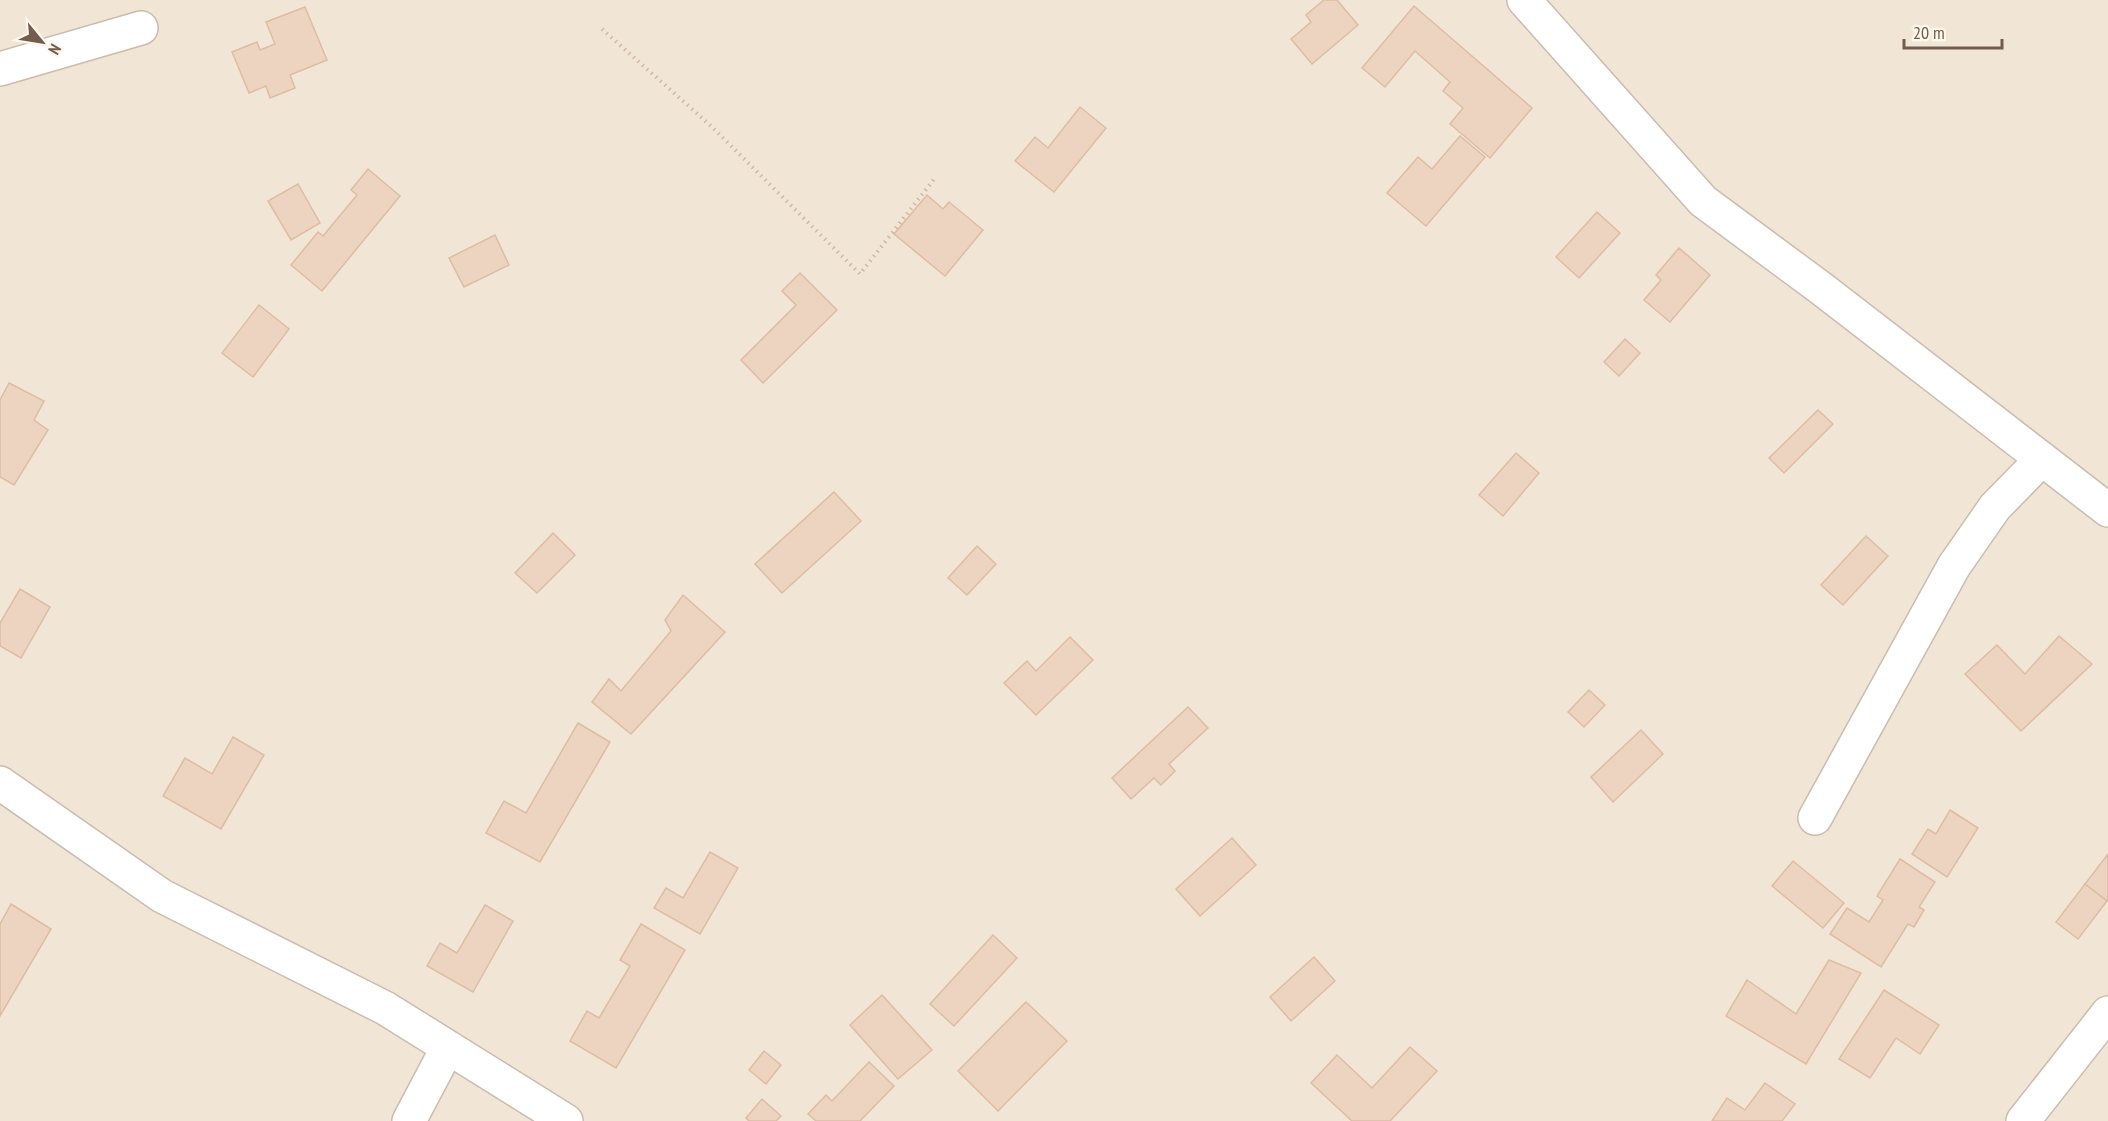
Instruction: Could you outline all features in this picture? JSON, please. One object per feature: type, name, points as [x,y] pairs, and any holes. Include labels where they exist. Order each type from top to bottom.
[{"type":"street","points":[[1524,0],[1703,201],[2108,510]]},
{"type":"street","points":[[0,69],[141,28]]},
{"type":"street","points":[[1815,818],[1954,566],[1995,507],[2042,459]]},
{"type":"street","points":[[0,783],[162,896],[385,1008],[447,1049],[566,1121]]},
{"type":"street","points":[[2023,1121],[2108,1013]]},
{"type":"street","points":[[409,1121],[447,1049]]},
{"type":"path","points":[[602,29],[711,126],[860,274],[935,178]]},
{"type":"shaded area","points":[[0,0],[2108,0],[2108,1121],[0,1121]]},
{"type":"building","points":[[1324,0],[1337,0],[1358,25],[1312,64],[1291,39],[1311,22],[1306,15]]},
{"type":"building","points":[[1414,6],[1532,108],[1490,158],[1450,124],[1463,108],[1443,91],[1450,82],[1415,51],[1385,87],[1362,68]]},
{"type":"building","points":[[305,7],[327,60],[290,75],[295,88],[270,98],[266,86],[249,93],[232,52],[257,42],[260,50],[275,44],[266,22]]},
{"type":"building","points":[[1080,107],[1106,128],[1054,192],[1015,161],[1035,137],[1048,148]]},
{"type":"building","points":[[1460,136],[1485,157],[1426,226],[1387,193],[1418,157],[1432,169]]},
{"type":"building","points":[[368,169],[400,196],[322,291],[291,265],[318,232],[323,236],[357,195],[351,190]]},
{"type":"building","points":[[298,184],[320,223],[291,240],[268,201]]},
{"type":"building","points":[[927,195],[943,209],[949,202],[983,230],[945,276],[894,234]]},
{"type":"building","points":[[1597,212],[1620,233],[1579,278],[1556,257]]},
{"type":"building","points":[[495,235],[509,265],[464,287],[449,258]]},
{"type":"building","points":[[1679,248],[1710,275],[1670,322],[1644,300],[1661,280],[1656,275]]},
{"type":"building","points":[[800,273],[837,310],[763,383],[741,360],[796,305],[782,291]]},
{"type":"building","points":[[259,305],[289,329],[253,377],[222,353]]},
{"type":"building","points":[[1625,339],[1640,353],[1619,376],[1604,362]]},
{"type":"building","points":[[9,383],[44,401],[34,420],[48,430],[14,485],[0,477],[0,400]]},
{"type":"building","points":[[1818,410],[1833,424],[1784,473],[1769,458]]},
{"type":"building","points":[[1516,453],[1539,473],[1503,516],[1479,495]]},
{"type":"building","points":[[834,492],[861,521],[782,593],[755,564]]},
{"type":"building","points":[[553,533],[575,555],[537,593],[515,573]]},
{"type":"building","points":[[1866,536],[1888,556],[1843,605],[1821,585]]},
{"type":"building","points":[[977,546],[996,564],[967,595],[948,578]]},
{"type":"building","points":[[20,589],[50,607],[21,658],[0,646],[0,623]]},
{"type":"building","points":[[683,595],[725,632],[631,734],[592,702],[609,679],[621,691],[671,631],[665,620]]},
{"type":"building","points":[[2059,636],[2092,664],[2021,731],[1965,674],[1997,645],[2025,674]]},
{"type":"building","points":[[1070,637],[1093,660],[1036,715],[1004,683],[1027,661],[1036,671]]},
{"type":"building","points":[[1589,690],[1605,705],[1584,727],[1568,712]]},
{"type":"building","points":[[1188,707],[1208,728],[1169,764],[1175,771],[1161,785],[1154,778],[1131,799],[1112,778]]},
{"type":"building","points":[[578,723],[610,742],[540,862],[486,833],[504,801],[526,813]]},
{"type":"building","points":[[1641,730],[1663,754],[1613,802],[1591,777]]},
{"type":"building","points":[[233,737],[264,755],[221,829],[163,796],[185,758],[212,774]]},
{"type":"building","points":[[1950,810],[1978,828],[1947,877],[1912,854],[1928,829],[1936,834]]},
{"type":"building","points":[[1232,838],[1256,865],[1200,916],[1176,889]]},
{"type":"building","points":[[710,852],[738,868],[700,934],[654,908],[666,888],[683,898]]},
{"type":"building","points":[[2108,854],[2108,899],[2107,901],[2085,884]]},
{"type":"building","points":[[1900,859],[1935,882],[1919,907],[1924,910],[1914,927],[1908,924],[1881,967],[1830,934],[1847,908],[1869,922],[1883,900],[1877,896]]},
{"type":"building","points":[[1793,861],[1844,903],[1823,928],[1772,886]]},
{"type":"building","points":[[2085,884],[2107,901],[2078,939],[2056,922]]},
{"type":"building","points":[[11,904],[51,929],[0,1016],[0,924]]},
{"type":"building","points":[[485,905],[513,921],[473,992],[427,966],[440,943],[457,953]]},
{"type":"building","points":[[641,924],[685,950],[616,1068],[570,1041],[587,1011],[599,1018],[630,966],[620,960]]},
{"type":"building","points":[[993,935],[1017,958],[954,1026],[930,1004]]},
{"type":"building","points":[[1314,957],[1335,981],[1291,1021],[1270,997]]},
{"type":"building","points":[[1829,960],[1861,973],[1806,1064],[1726,1016],[1747,980],[1796,1014]]},
{"type":"building","points":[[1884,990],[1939,1025],[1920,1054],[1896,1038],[1870,1078],[1839,1059]]},
{"type":"building","points":[[882,995],[932,1050],[898,1079],[850,1025]]},
{"type":"building","points":[[1026,1002],[1067,1041],[998,1111],[958,1071]]},
{"type":"building","points":[[1410,1047],[1437,1071],[1390,1121],[1352,1121],[1311,1083],[1337,1055],[1372,1088]]},
{"type":"building","points":[[764,1051],[781,1065],[766,1084],[749,1070]]},
{"type":"building","points":[[869,1062],[894,1086],[860,1121],[816,1121],[808,1114],[826,1095],[832,1101]]},
{"type":"building","points":[[1765,1083],[1795,1104],[1782,1121],[1712,1121],[1727,1098],[1745,1110]]},
{"type":"building","points":[[762,1099],[781,1116],[776,1121],[749,1121],[746,1118]]}]
